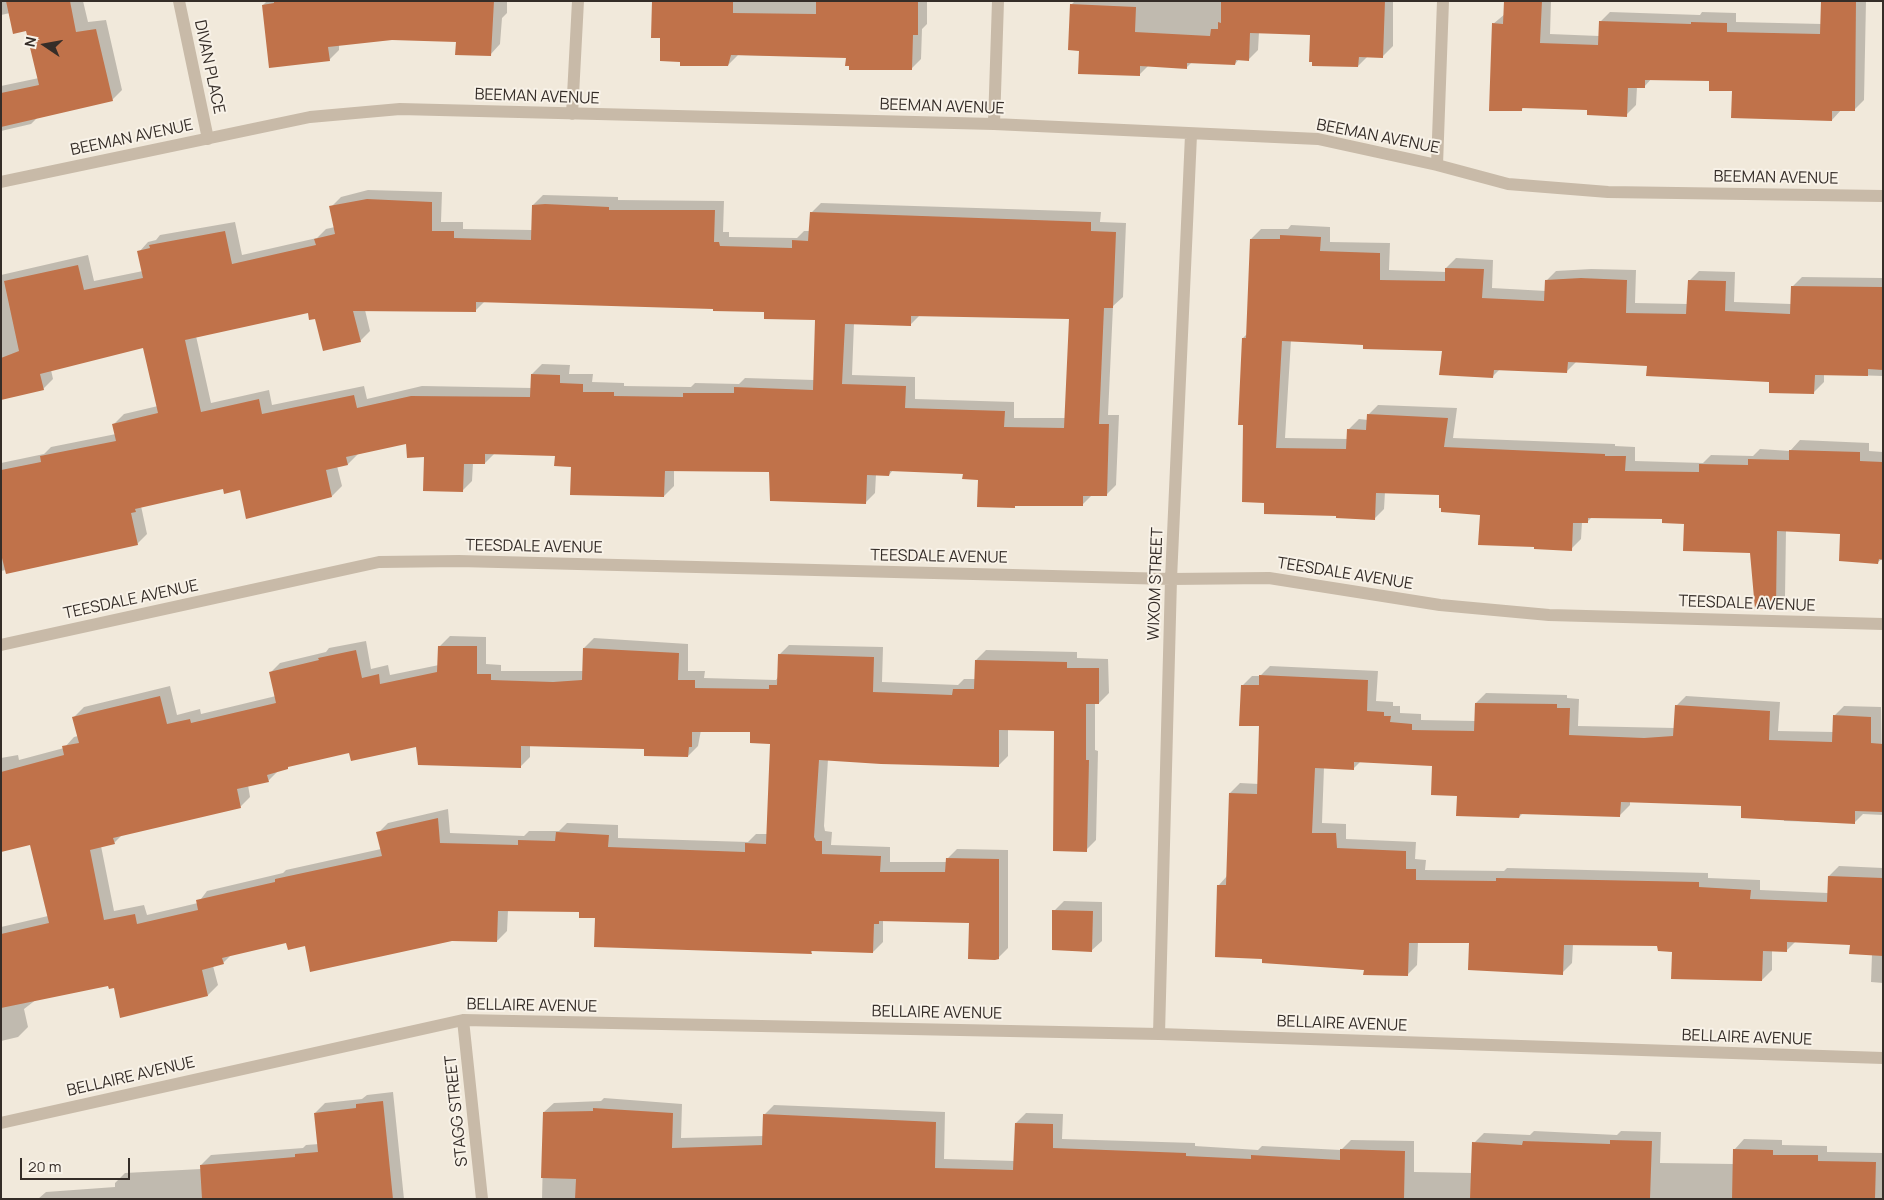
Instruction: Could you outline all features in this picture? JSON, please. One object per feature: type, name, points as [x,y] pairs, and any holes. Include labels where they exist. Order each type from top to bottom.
[{"type":"street","name":"DIVAN PLACE","points":[[179,1],[208,139]]},
{"type":"street","points":[[572,114],[578,1]]},
{"type":"street","points":[[994,124],[998,1]]},
{"type":"street","points":[[1436,165],[1443,1]]},
{"type":"street","name":"BEEMAN AVENUE","points":[[1,182],[310,117],[400,109],[994,124],[1191,135],[1318,139],[1436,165],[1508,184],[1608,192],[1883,196]]},
{"type":"street","name":"WIXOM STREET","points":[[1159,1034],[1172,579],[1191,135]]},
{"type":"street","name":"TEESDALE AVENUE","points":[[1,645],[379,562],[459,561],[1172,579],[1269,578],[1440,605],[1549,615],[1883,624]]},
{"type":"street","name":"BELLAIRE AVENUE","points":[[1,1123],[463,1020],[1159,1034],[1883,1058]]},
{"type":"street","name":"STAGG STREET","points":[[463,1020],[482,1199]]},
{"type":"building","points":[[6,1],[70,1],[76,32],[96,29],[113,101],[1,127],[1,93],[39,85],[26,31],[13,34]]},
{"type":"building","points":[[274,1],[494,1],[491,56],[455,55],[456,42],[392,40],[328,47],[330,61],[269,68],[262,5],[274,3]]},
{"type":"building","points":[[652,1],[733,1],[733,13],[816,14],[816,1],[918,1],[918,35],[913,35],[912,70],[849,70],[849,66],[845,66],[846,58],[731,55],[728,66],[680,66],[680,62],[660,61],[660,38],[651,38]]},
{"type":"building","points":[[1221,1],[1385,1],[1383,58],[1359,57],[1358,67],[1312,66],[1312,62],[1309,62],[1310,35],[1250,33],[1249,61],[1236,60],[1235,65],[1187,63],[1187,69],[1140,66],[1140,76],[1078,74],[1079,51],[1068,50],[1070,4],[1136,7],[1135,32],[1210,36],[1211,29],[1218,29],[1218,22],[1221,23]]},
{"type":"building","points":[[1504,1],[1542,1],[1540,43],[1598,45],[1599,21],[1691,24],[1691,22],[1727,23],[1727,32],[1820,34],[1821,1],[1856,1],[1855,111],[1832,111],[1832,121],[1731,118],[1732,91],[1709,91],[1709,81],[1645,80],[1645,88],[1628,88],[1627,117],[1587,115],[1587,110],[1522,108],[1522,111],[1489,111],[1492,23],[1503,24]]},
{"type":"building","points":[[367,199],[432,202],[432,231],[454,231],[454,238],[531,240],[532,205],[609,207],[609,210],[715,210],[714,242],[719,242],[720,246],[792,248],[792,240],[808,241],[810,212],[1091,222],[1091,231],[1116,232],[1113,308],[1104,308],[1099,424],[1109,424],[1107,496],[1083,496],[1083,506],[977,507],[978,480],[962,479],[963,474],[890,471],[889,476],[867,475],[866,504],[770,501],[769,472],[665,471],[664,497],[570,495],[571,467],[554,466],[555,456],[485,454],[485,464],[464,464],[463,492],[423,491],[424,457],[407,458],[406,444],[346,457],[348,465],[326,470],[332,497],[246,519],[240,490],[224,494],[223,489],[135,509],[136,512],[131,513],[138,545],[6,574],[1,554],[1,470],[41,462],[40,456],[116,441],[112,424],[158,413],[143,348],[40,374],[44,390],[1,400],[1,358],[19,351],[4,281],[78,265],[84,290],[143,278],[137,251],[150,248],[149,245],[225,231],[232,264],[316,245],[314,239],[335,234],[329,206]],"holes":[[[476,302],[713,309],[713,311],[764,312],[764,319],[815,320],[813,390],[734,387],[734,393],[683,393],[683,397],[614,396],[614,392],[583,392],[583,384],[560,383],[560,375],[531,374],[530,397],[411,396],[357,408],[354,395],[262,414],[259,399],[201,412],[185,340],[308,313],[309,320],[315,319],[323,351],[361,342],[353,311],[476,312]],[[911,316],[1069,319],[1064,428],[1004,427],[1005,411],[905,408],[906,386],[842,384],[845,324],[911,326]]]},
{"type":"building","points":[[1280,235],[1321,237],[1320,251],[1380,253],[1380,280],[1445,281],[1445,268],[1484,269],[1482,298],[1544,301],[1545,280],[1581,278],[1627,280],[1626,313],[1686,314],[1688,280],[1726,281],[1725,311],[1790,314],[1791,286],[1882,287],[1883,370],[1868,369],[1868,376],[1815,375],[1814,394],[1769,393],[1769,382],[1646,376],[1647,366],[1568,362],[1567,373],[1494,370],[1493,378],[1439,375],[1442,351],[1363,349],[1363,345],[1282,341],[1276,448],[1346,449],[1347,429],[1366,430],[1367,414],[1448,418],[1444,447],[1626,456],[1625,471],[1699,472],[1699,464],[1748,465],[1748,459],[1789,460],[1789,450],[1860,452],[1860,461],[1883,462],[1883,560],[1879,559],[1878,564],[1839,561],[1840,534],[1777,531],[1776,608],[1755,609],[1750,553],[1683,551],[1684,524],[1662,523],[1662,519],[1588,518],[1588,523],[1573,523],[1572,551],[1534,549],[1534,547],[1478,545],[1480,515],[1441,512],[1441,508],[1439,508],[1439,495],[1376,493],[1375,520],[1336,518],[1336,516],[1264,514],[1264,503],[1242,502],[1243,425],[1238,425],[1242,338],[1246,338],[1250,239],[1280,239]]},
{"type":"building","points":[[438,646],[477,646],[477,674],[491,674],[491,680],[553,682],[582,680],[583,648],[679,653],[678,680],[695,680],[695,688],[769,689],[769,685],[777,685],[778,654],[874,657],[873,692],[952,695],[953,689],[974,689],[975,660],[1067,662],[1067,668],[1099,668],[1099,704],[1086,704],[1086,760],[1089,760],[1087,852],[1053,851],[1054,731],[999,730],[999,767],[881,764],[819,760],[814,837],[816,841],[822,841],[822,854],[881,856],[880,872],[945,872],[946,858],[999,859],[999,959],[968,959],[969,923],[879,921],[879,924],[874,924],[873,953],[811,951],[812,954],[594,947],[595,918],[579,918],[579,912],[498,911],[497,942],[452,941],[310,972],[305,946],[288,950],[286,943],[222,958],[224,964],[202,970],[208,996],[120,1018],[114,988],[109,989],[108,986],[1,1008],[1,934],[49,923],[30,845],[1,852],[1,772],[64,755],[62,746],[79,743],[72,717],[160,696],[167,724],[190,719],[191,723],[276,703],[269,672],[319,660],[318,658],[356,650],[362,678],[379,674],[380,684],[437,672]],"holes":[[[692,732],[750,732],[750,743],[770,744],[766,844],[745,843],[745,852],[608,847],[609,835],[556,832],[555,841],[518,840],[518,845],[440,843],[438,818],[376,832],[382,856],[275,879],[275,882],[196,900],[198,910],[137,924],[135,914],[104,920],[90,850],[115,844],[113,838],[241,808],[237,789],[269,782],[267,775],[288,769],[288,767],[349,753],[351,761],[416,747],[418,765],[521,768],[521,746],[644,749],[644,756],[688,757],[689,747],[692,747]]]},
{"type":"building","points":[[1259,675],[1368,680],[1367,711],[1384,712],[1384,716],[1391,716],[1390,722],[1412,724],[1412,730],[1474,731],[1475,703],[1557,704],[1557,708],[1570,708],[1569,735],[1644,738],[1673,736],[1675,705],[1770,711],[1769,740],[1832,742],[1833,715],[1871,717],[1871,743],[1883,744],[1883,812],[1855,811],[1855,824],[1741,818],[1741,806],[1621,802],[1620,817],[1520,814],[1519,818],[1456,816],[1457,796],[1431,795],[1432,766],[1354,762],[1354,770],[1315,768],[1312,833],[1336,833],[1337,848],[1406,851],[1406,869],[1416,869],[1416,880],[1496,881],[1496,878],[1699,882],[1699,887],[1751,890],[1750,899],[1827,902],[1828,876],[1883,878],[1883,956],[1849,954],[1850,945],[1787,942],[1787,952],[1763,951],[1762,981],[1671,979],[1672,952],[1658,951],[1657,946],[1564,945],[1563,975],[1468,970],[1469,943],[1409,943],[1408,976],[1363,975],[1364,970],[1262,963],[1262,959],[1215,957],[1217,885],[1226,885],[1229,793],[1257,794],[1259,726],[1239,726],[1241,685],[1259,685]]},
{"type":"building","points":[[1052,910],[1093,911],[1092,952],[1052,950]]},
{"type":"building","points":[[383,1101],[393,1199],[202,1199],[200,1165],[295,1157],[295,1154],[318,1152],[314,1113],[356,1108],[356,1104]]},
{"type":"building","points":[[593,1108],[673,1113],[672,1148],[762,1145],[763,1114],[936,1122],[935,1168],[1013,1170],[1015,1123],[1053,1124],[1053,1148],[1186,1153],[1186,1156],[1251,1159],[1251,1155],[1340,1160],[1340,1149],[1405,1151],[1404,1199],[575,1199],[576,1179],[541,1178],[543,1112],[593,1111]]},
{"type":"building","points":[[1610,1140],[1652,1141],[1650,1199],[1470,1199],[1472,1142],[1522,1145],[1523,1141],[1610,1144]]},
{"type":"building","points":[[1733,1149],[1773,1150],[1773,1155],[1818,1155],[1818,1161],[1876,1162],[1875,1199],[1732,1199]]}]
